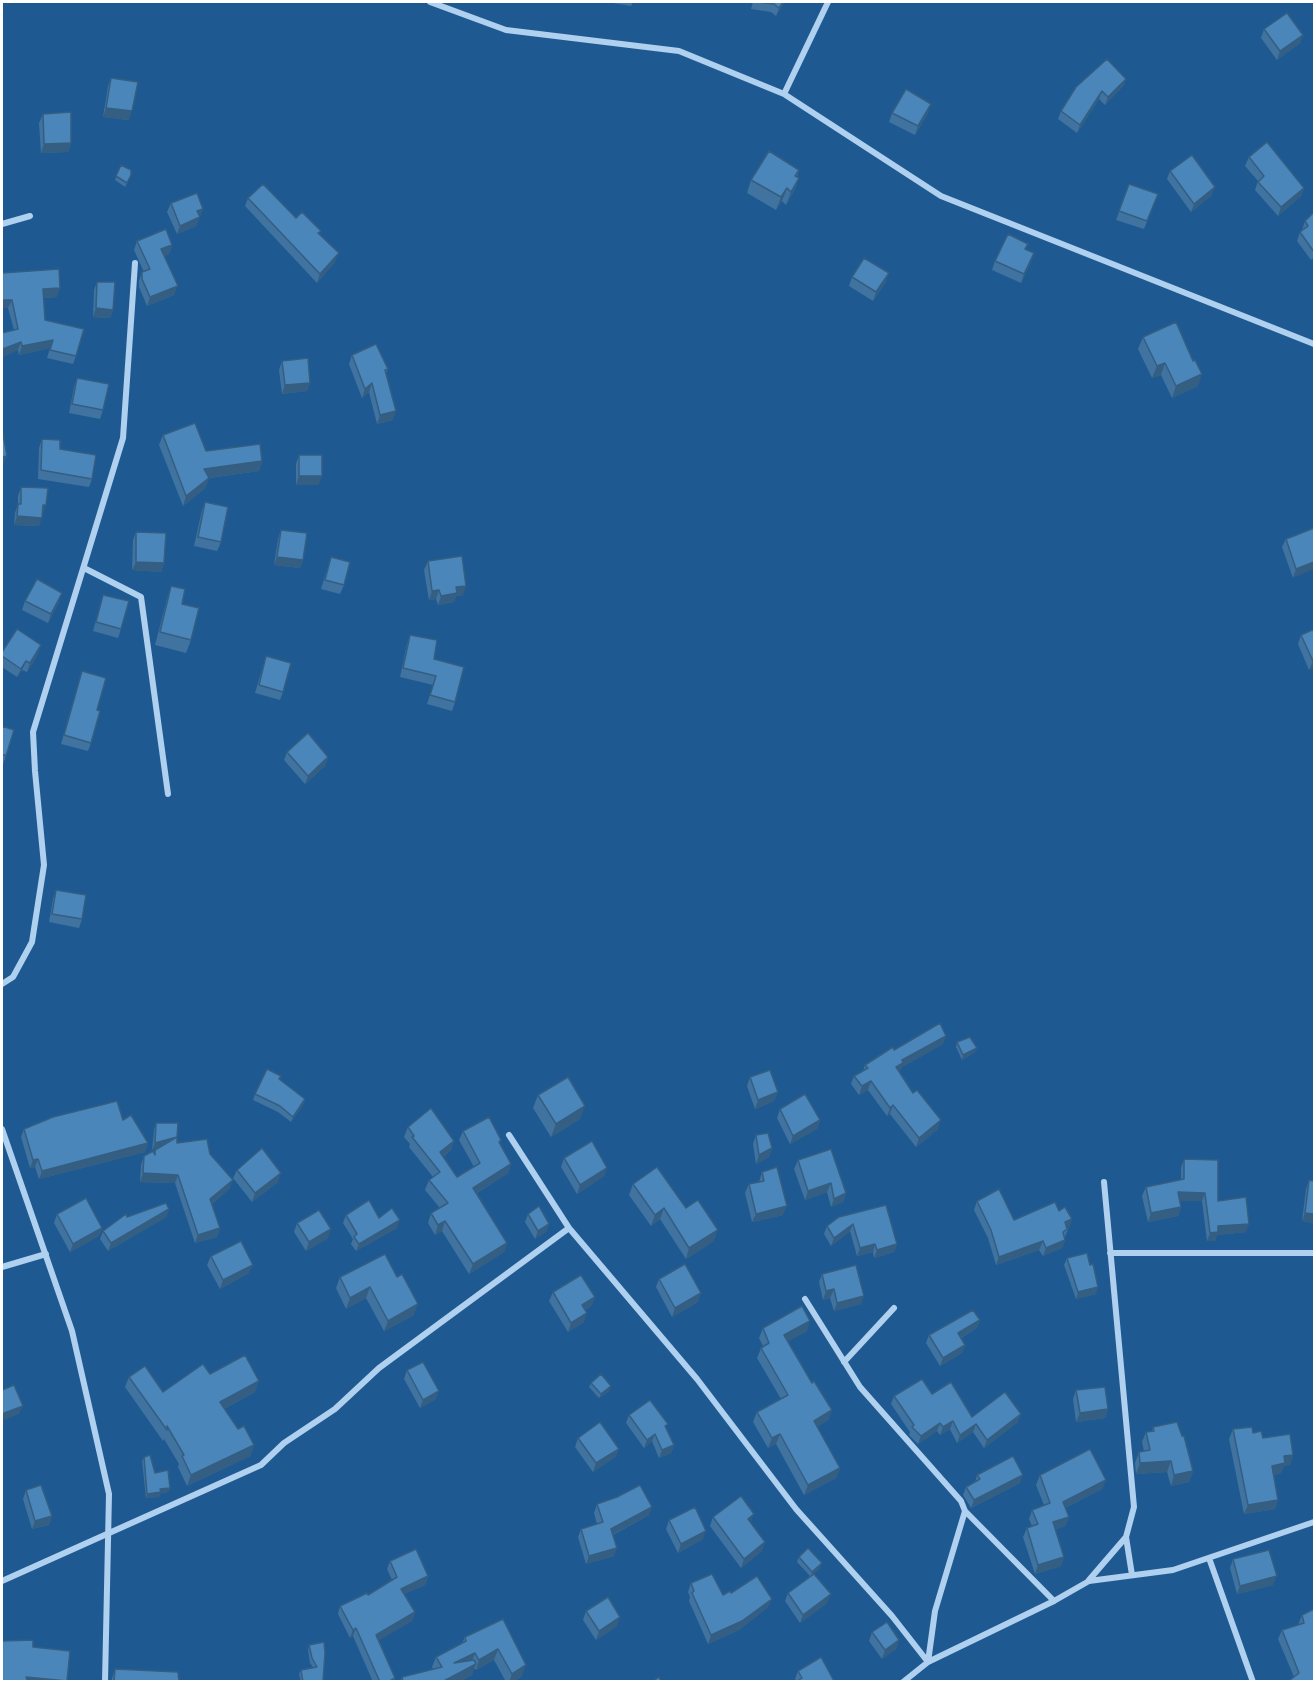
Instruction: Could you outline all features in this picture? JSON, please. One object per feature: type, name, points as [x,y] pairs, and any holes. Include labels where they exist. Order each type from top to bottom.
[{"type":"street","points":[[430,2],[506,30],[679,51],[784,93],[941,196],[1314,344]]},
{"type":"street","points":[[784,93],[828,2]]},
{"type":"street","points":[[2,224],[30,216]]},
{"type":"street","points":[[2,984],[13,977],[32,942],[44,865],[33,732],[123,438],[135,263]]},
{"type":"street","points":[[84,568],[141,597],[168,794]]},
{"type":"street","points":[[2,1129],[72,1331],[107,1482],[109,1494],[105,1682]]},
{"type":"street","points":[[509,1135],[569,1228],[697,1379],[796,1509],[892,1616],[928,1662]]},
{"type":"street","points":[[1104,1182],[1134,1507],[1126,1537],[1132,1575]]},
{"type":"street","points":[[2,1581],[261,1465],[284,1443],[335,1409],[379,1368],[569,1228]]},
{"type":"street","points":[[1110,1253],[1314,1253]]},
{"type":"street","points":[[2,1267],[45,1254]]},
{"type":"street","points":[[805,1299],[860,1387],[961,1501],[965,1511],[1054,1601]]},
{"type":"street","points":[[844,1362],[894,1308]]},
{"type":"street","points":[[928,1662],[935,1611],[965,1511]]},
{"type":"street","points":[[1089,1581],[1173,1570],[1314,1522]]},
{"type":"street","points":[[903,1682],[928,1662],[1054,1601],[1089,1581],[1126,1537]]},
{"type":"street","points":[[1209,1558],[1253,1682]]},
{"type":"building","points":[[758,2],[783,2],[779,8],[774,4]]},
{"type":"building","points":[[1287,13],[1303,35],[1280,51],[1264,29]]},
{"type":"building","points":[[1107,59],[1126,79],[1108,97],[1102,91],[1080,125],[1061,111],[1076,87]]},
{"type":"building","points":[[111,78],[138,82],[132,111],[106,108]]},
{"type":"building","points":[[906,89],[931,104],[918,126],[892,113]]},
{"type":"building","points":[[71,112],[71,143],[44,144],[43,114]]},
{"type":"building","points":[[1267,142],[1304,188],[1281,207],[1258,182],[1264,176],[1249,157]]},
{"type":"building","points":[[769,151],[799,170],[795,176],[799,178],[791,192],[787,188],[781,197],[751,180]]},
{"type":"building","points":[[1192,155],[1215,187],[1194,204],[1170,171]]},
{"type":"building","points":[[121,165],[131,170],[127,183],[116,176]]},
{"type":"building","points":[[263,184],[296,218],[302,212],[321,231],[318,233],[339,253],[320,274],[248,198]]},
{"type":"building","points":[[1129,184],[1158,194],[1147,221],[1119,211]]},
{"type":"building","points":[[197,193],[203,209],[197,211],[200,217],[180,226],[171,203]]},
{"type":"building","points":[[1314,212],[1314,252],[1300,232],[1308,226],[1305,221]]},
{"type":"building","points":[[166,229],[172,245],[161,249],[178,286],[150,297],[142,279],[142,272],[150,269],[137,241]]},
{"type":"building","points":[[1008,234],[1028,244],[1025,249],[1034,253],[1024,274],[995,261]]},
{"type":"building","points":[[864,258],[889,273],[876,292],[852,277]]},
{"type":"building","points":[[59,269],[60,288],[43,289],[45,320],[84,329],[76,356],[50,350],[53,340],[22,346],[21,342],[3,349],[2,333],[18,329],[12,300],[2,300],[2,273]]},
{"type":"building","points":[[97,282],[115,282],[113,310],[96,308]]},
{"type":"building","points":[[1176,322],[1193,361],[1195,360],[1202,374],[1176,386],[1165,363],[1157,366],[1143,337]]},
{"type":"building","points":[[376,344],[388,369],[385,370],[396,411],[380,415],[372,383],[365,389],[352,355]]},
{"type":"building","points":[[308,358],[310,383],[285,385],[282,361]]},
{"type":"building","points":[[77,378],[109,384],[103,410],[72,404]]},
{"type":"building","points":[[195,423],[206,451],[260,444],[262,461],[204,469],[209,478],[186,496],[163,435]]},
{"type":"building","points":[[2,429],[7,456],[2,457]]},
{"type":"building","points":[[42,439],[60,440],[60,449],[96,455],[92,479],[41,470]]},
{"type":"building","points":[[299,455],[322,455],[322,476],[299,476]]},
{"type":"building","points":[[21,487],[48,488],[42,518],[17,516],[18,504],[21,504]]},
{"type":"building","points":[[205,502],[228,507],[221,542],[198,537]]},
{"type":"building","points":[[1314,528],[1314,562],[1296,569],[1286,539]]},
{"type":"building","points":[[281,530],[307,533],[303,560],[277,557]]},
{"type":"building","points":[[136,532],[166,533],[164,563],[136,562]]},
{"type":"building","points":[[462,556],[466,586],[456,587],[457,593],[441,596],[439,590],[432,591],[428,561]]},
{"type":"building","points":[[331,557],[350,562],[344,585],[325,580]]},
{"type":"building","points":[[37,579],[62,593],[51,614],[25,601]]},
{"type":"building","points":[[171,586],[185,589],[182,604],[199,608],[191,640],[160,632]]},
{"type":"building","points":[[103,595],[129,601],[121,629],[96,622]]},
{"type":"building","points":[[17,629],[41,645],[30,663],[26,661],[21,669],[2,656],[2,652]]},
{"type":"building","points":[[1314,629],[1314,660],[1313,661],[1301,635]]},
{"type":"building","points":[[410,635],[437,640],[434,659],[464,667],[455,702],[430,695],[436,676],[403,668]]},
{"type":"building","points":[[266,656],[291,663],[283,692],[259,685]]},
{"type":"building","points":[[82,671],[106,678],[91,743],[64,735]]},
{"type":"building","points":[[2,726],[14,730],[6,756],[2,754]]},
{"type":"building","points":[[308,733],[328,757],[308,776],[287,752]]},
{"type":"building","points":[[56,890],[86,895],[82,919],[52,914]]},
{"type":"building","points":[[940,1023],[946,1036],[902,1060],[903,1063],[896,1067],[913,1093],[917,1090],[941,1120],[919,1138],[893,1105],[890,1108],[871,1081],[862,1086],[854,1076],[868,1068],[865,1065],[893,1047],[894,1050]]},
{"type":"building","points":[[970,1037],[977,1048],[963,1055],[957,1042]]},
{"type":"building","points":[[267,1069],[281,1076],[279,1079],[305,1099],[293,1117],[280,1106],[255,1094]]},
{"type":"building","points":[[770,1070],[778,1092],[758,1100],[750,1077]]},
{"type":"building","points":[[568,1077],[585,1106],[556,1124],[538,1095]]},
{"type":"building","points":[[805,1094],[820,1120],[793,1136],[780,1109]]},
{"type":"building","points":[[117,1101],[123,1120],[131,1115],[148,1143],[42,1171],[38,1159],[33,1160],[24,1129],[53,1117]]},
{"type":"building","points":[[431,1108],[454,1141],[440,1152],[457,1177],[480,1163],[463,1131],[489,1117],[511,1164],[473,1188],[507,1243],[473,1264],[445,1221],[438,1225],[431,1213],[448,1203],[429,1180],[440,1172],[412,1137],[414,1136],[408,1127]]},
{"type":"building","points":[[156,1123],[178,1123],[177,1137],[155,1143]]},
{"type":"building","points":[[768,1133],[772,1148],[759,1155],[756,1135]]},
{"type":"building","points":[[177,1137],[177,1143],[207,1139],[210,1154],[233,1180],[210,1199],[220,1228],[198,1235],[178,1175],[143,1173],[144,1156],[153,1151],[155,1155],[155,1150]]},
{"type":"building","points":[[592,1141],[607,1168],[580,1185],[564,1158]]},
{"type":"building","points":[[262,1148],[281,1173],[255,1193],[237,1170]]},
{"type":"building","points":[[831,1149],[846,1193],[834,1199],[831,1183],[808,1191],[798,1160]]},
{"type":"building","points":[[1184,1159],[1218,1160],[1218,1201],[1246,1197],[1249,1224],[1218,1226],[1218,1232],[1210,1233],[1205,1193],[1178,1192],[1181,1207],[1151,1213],[1146,1187],[1184,1179]]},
{"type":"building","points":[[657,1167],[686,1208],[698,1200],[718,1230],[689,1248],[664,1208],[655,1215],[633,1184]]},
{"type":"building","points":[[777,1167],[787,1206],[756,1214],[749,1184],[764,1181],[762,1172]]},
{"type":"building","points":[[1309,1180],[1314,1181],[1314,1214],[1305,1213]]},
{"type":"building","points":[[999,1189],[1014,1220],[1055,1202],[1059,1211],[1065,1207],[1072,1219],[1065,1222],[1067,1229],[1063,1232],[1065,1240],[1046,1248],[1043,1241],[999,1257],[991,1230],[977,1201]]},
{"type":"building","points":[[86,1198],[102,1228],[73,1244],[57,1214]]},
{"type":"building","points":[[369,1200],[379,1218],[392,1208],[400,1220],[359,1244],[354,1237],[357,1234],[346,1215]]},
{"type":"building","points":[[166,1203],[169,1209],[111,1243],[103,1231],[126,1214],[127,1217]]},
{"type":"building","points":[[886,1205],[897,1244],[877,1250],[875,1244],[860,1248],[853,1224],[834,1238],[827,1226],[839,1217]]},
{"type":"building","points":[[539,1206],[549,1224],[538,1231],[528,1214]]},
{"type":"building","points":[[319,1210],[331,1229],[309,1242],[297,1223]]},
{"type":"building","points":[[241,1241],[253,1265],[223,1280],[211,1256]]},
{"type":"building","points":[[1087,1253],[1090,1265],[1093,1264],[1098,1287],[1078,1292],[1067,1258]]},
{"type":"building","points":[[385,1254],[397,1277],[402,1274],[418,1304],[388,1321],[370,1287],[350,1298],[340,1277]]},
{"type":"building","points":[[685,1264],[701,1293],[675,1308],[659,1279]]},
{"type":"building","points":[[856,1265],[864,1296],[837,1303],[834,1289],[826,1291],[822,1274]]},
{"type":"building","points":[[581,1275],[595,1297],[582,1305],[587,1313],[571,1323],[553,1292]]},
{"type":"building","points":[[802,1306],[810,1321],[784,1335],[812,1383],[814,1381],[832,1410],[814,1421],[840,1468],[808,1485],[780,1434],[772,1438],[757,1412],[788,1395],[761,1348],[769,1343],[763,1328]]},
{"type":"building","points":[[973,1310],[980,1320],[958,1333],[965,1345],[943,1358],[929,1335]]},
{"type":"building","points":[[245,1355],[259,1381],[220,1402],[238,1429],[244,1426],[254,1445],[191,1475],[182,1456],[184,1455],[167,1426],[167,1430],[129,1377],[145,1366],[163,1392],[203,1364],[210,1374]]},
{"type":"building","points":[[423,1362],[439,1391],[423,1400],[407,1370]]},
{"type":"building","points":[[601,1374],[611,1386],[601,1394],[591,1383]]},
{"type":"building","points":[[922,1379],[932,1394],[951,1382],[972,1417],[1005,1392],[1021,1414],[987,1440],[976,1424],[960,1435],[953,1421],[943,1427],[940,1423],[921,1436],[912,1427],[914,1425],[894,1396]]},
{"type":"building","points":[[14,1385],[23,1406],[2,1414],[2,1390]]},
{"type":"building","points":[[1105,1387],[1108,1409],[1080,1413],[1076,1390]]},
{"type":"building","points":[[650,1400],[668,1424],[665,1426],[674,1445],[662,1450],[655,1434],[647,1440],[629,1415]]},
{"type":"building","points":[[600,1422],[619,1449],[596,1463],[578,1438]]},
{"type":"building","points":[[1177,1422],[1184,1436],[1193,1471],[1174,1475],[1171,1461],[1140,1463],[1139,1452],[1150,1450],[1146,1432],[1154,1431],[1153,1427]]},
{"type":"building","points":[[1252,1427],[1253,1433],[1261,1431],[1263,1438],[1290,1434],[1293,1455],[1284,1456],[1285,1463],[1272,1466],[1278,1500],[1248,1505],[1233,1429]]},
{"type":"building","points":[[1090,1449],[1106,1480],[1063,1502],[1069,1517],[1053,1522],[1064,1557],[1038,1565],[1027,1528],[1038,1524],[1032,1510],[1050,1503],[1040,1475]]},
{"type":"building","points":[[150,1455],[155,1473],[168,1470],[170,1488],[147,1494],[144,1457]]},
{"type":"building","points":[[1013,1456],[1023,1475],[974,1500],[966,1487],[980,1479],[977,1475]]},
{"type":"building","points":[[41,1485],[52,1516],[35,1521],[26,1490]]},
{"type":"building","points":[[640,1485],[652,1507],[611,1529],[617,1548],[589,1556],[581,1529],[603,1522],[597,1504]]},
{"type":"building","points":[[741,1496],[754,1514],[748,1519],[765,1542],[744,1559],[713,1517]]},
{"type":"building","points":[[695,1507],[706,1531],[681,1544],[669,1520]]},
{"type":"building","points":[[808,1548],[822,1563],[812,1572],[799,1557]]},
{"type":"building","points":[[416,1549],[428,1576],[401,1589],[415,1612],[376,1635],[395,1678],[388,1682],[380,1682],[356,1628],[353,1630],[340,1606],[367,1593],[368,1595],[397,1577],[390,1561]]},
{"type":"building","points":[[1269,1550],[1277,1576],[1240,1586],[1233,1559]]},
{"type":"building","points":[[712,1574],[723,1595],[730,1591],[731,1593],[757,1576],[772,1599],[742,1621],[711,1635],[692,1593],[694,1591],[691,1583]]},
{"type":"building","points":[[814,1574],[831,1594],[803,1615],[788,1593]]},
{"type":"building","points":[[608,1597],[620,1617],[599,1631],[586,1611]]},
{"type":"building","points":[[1314,1609],[1314,1682],[1290,1682],[1299,1673],[1282,1630],[1304,1623],[1302,1615]]},
{"type":"building","points":[[503,1619],[526,1665],[512,1674],[498,1649],[479,1660],[475,1653],[454,1663],[474,1660],[476,1664],[442,1682],[403,1682],[402,1677],[442,1667],[436,1657],[466,1641],[465,1637]]},
{"type":"building","points":[[887,1622],[899,1640],[885,1650],[872,1632]]},
{"type":"building","points":[[33,1640],[33,1647],[70,1651],[67,1681],[26,1677],[28,1682],[2,1682],[2,1641]]},
{"type":"building","points":[[324,1642],[323,1681],[303,1682],[301,1670],[317,1667],[309,1645]]},
{"type":"building","points":[[821,1657],[834,1681],[796,1682],[802,1678],[798,1671]]},
{"type":"building","points":[[115,1669],[178,1672],[179,1682],[114,1682]]}]
